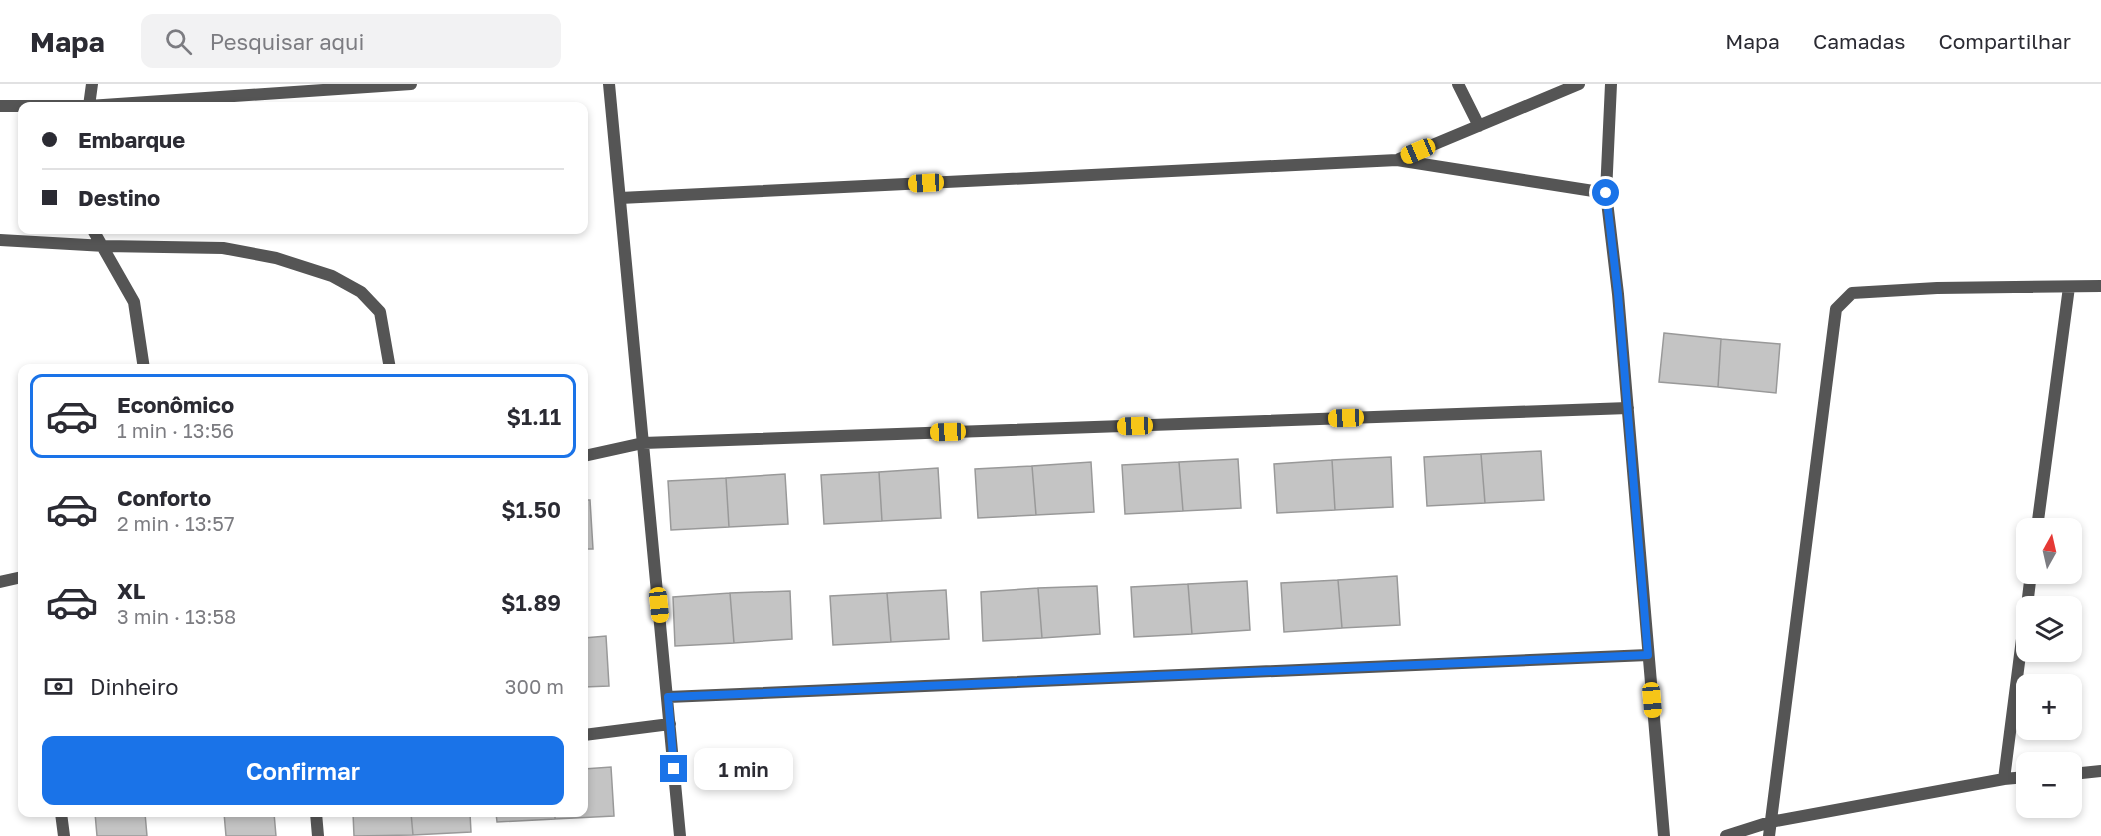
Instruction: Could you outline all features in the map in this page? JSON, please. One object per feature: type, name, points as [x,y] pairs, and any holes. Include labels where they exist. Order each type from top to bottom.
[{"type":"street","points":[[90,102],[92,84]]},
{"type":"street","points":[[148,102],[411,84]]},
{"type":"street","points":[[609,84],[680,836]]},
{"type":"street","points":[[1458,84],[1479,126]]},
{"type":"street","points":[[1397,160],[1579,84]]},
{"type":"street","points":[[1611,84],[1606,193],[1628,408],[1664,836]]},
{"type":"street","points":[[0,106],[18,106]]},
{"type":"street","points":[[620,198],[1397,160],[1606,193]]},
{"type":"street","points":[[96,234],[105,246],[134,302],[143,364]]},
{"type":"street","points":[[0,240],[105,246],[223,248],[276,258],[332,276],[361,292],[380,312],[389,364]]},
{"type":"street","points":[[1769,836],[1836,309],[1852,293],[1937,288],[2101,286]]},
{"type":"street","points":[[2038,518],[2069,287]]},
{"type":"street","points":[[588,455],[643,443],[1628,408]]},
{"type":"street","points":[[0,582],[18,578]]},
{"type":"street","points":[[668,697],[1648,655]]},
{"type":"street","points":[[2004,779],[2020,662]]},
{"type":"street","points":[[588,734],[670,724]]},
{"type":"street","points":[[2082,773],[2101,771]]},
{"type":"street","points":[[1726,836],[1770,822],[2016,778]]},
{"type":"street","points":[[62,817],[64,836]]},
{"type":"street","points":[[316,817],[318,836]]},
{"type":"building","points":[[1664,333],[1721,339],[1718,387],[1659,382]]},
{"type":"building","points":[[1721,339],[1780,344],[1776,393],[1718,387]]},
{"type":"building","points":[[1541,451],[1544,500],[1485,503],[1481,454]]},
{"type":"building","points":[[1481,454],[1485,503],[1427,506],[1424,457]]},
{"type":"building","points":[[1391,457],[1393,507],[1335,510],[1332,460]]},
{"type":"building","points":[[1238,459],[1241,508],[1183,511],[1179,462]]},
{"type":"building","points":[[1332,460],[1335,510],[1277,513],[1274,464]]},
{"type":"building","points":[[1091,462],[1094,512],[1036,515],[1032,466]]},
{"type":"building","points":[[1179,462],[1183,511],[1125,514],[1122,465]]},
{"type":"building","points":[[1032,466],[1036,515],[978,518],[975,469]]},
{"type":"building","points":[[938,468],[941,518],[882,521],[879,472]]},
{"type":"building","points":[[879,472],[882,521],[824,524],[821,475]]},
{"type":"building","points":[[785,474],[788,524],[729,527],[726,478]]},
{"type":"building","points":[[726,478],[729,527],[671,530],[668,481]]},
{"type":"building","points":[[588,500],[590,500],[593,549],[588,549]]},
{"type":"building","points":[[1397,576],[1400,625],[1342,628],[1338,580]]},
{"type":"building","points":[[1338,580],[1342,628],[1284,632],[1281,583]]},
{"type":"building","points":[[1247,581],[1250,630],[1192,634],[1188,584]]},
{"type":"building","points":[[1188,584],[1192,634],[1134,637],[1131,587]]},
{"type":"building","points":[[1097,586],[1100,634],[1042,638],[1038,588]]},
{"type":"building","points":[[1038,588],[1042,638],[983,641],[981,592]]},
{"type":"building","points":[[946,590],[949,639],[891,642],[887,593]]},
{"type":"building","points":[[790,591],[792,639],[734,643],[730,593]]},
{"type":"building","points":[[730,593],[734,643],[675,646],[673,597]]},
{"type":"building","points":[[887,593],[891,642],[833,645],[830,596]]},
{"type":"building","points":[[606,636],[609,686],[588,687],[588,638]]},
{"type":"building","points":[[611,767],[614,816],[555,819],[555,817],[588,817],[588,769]]},
{"type":"building","points":[[95,817],[145,817],[147,836],[97,836]]},
{"type":"building","points":[[224,817],[274,817],[276,836],[226,836]]},
{"type":"building","points":[[353,817],[411,817],[413,835],[354,836]]},
{"type":"building","points":[[411,817],[470,817],[471,832],[413,835]]},
{"type":"building","points":[[496,817],[555,817],[555,819],[497,822]]},
{"type":"route","points":[[674,769],[668,697],[1648,655],[1618,294],[1606,193]]}]
